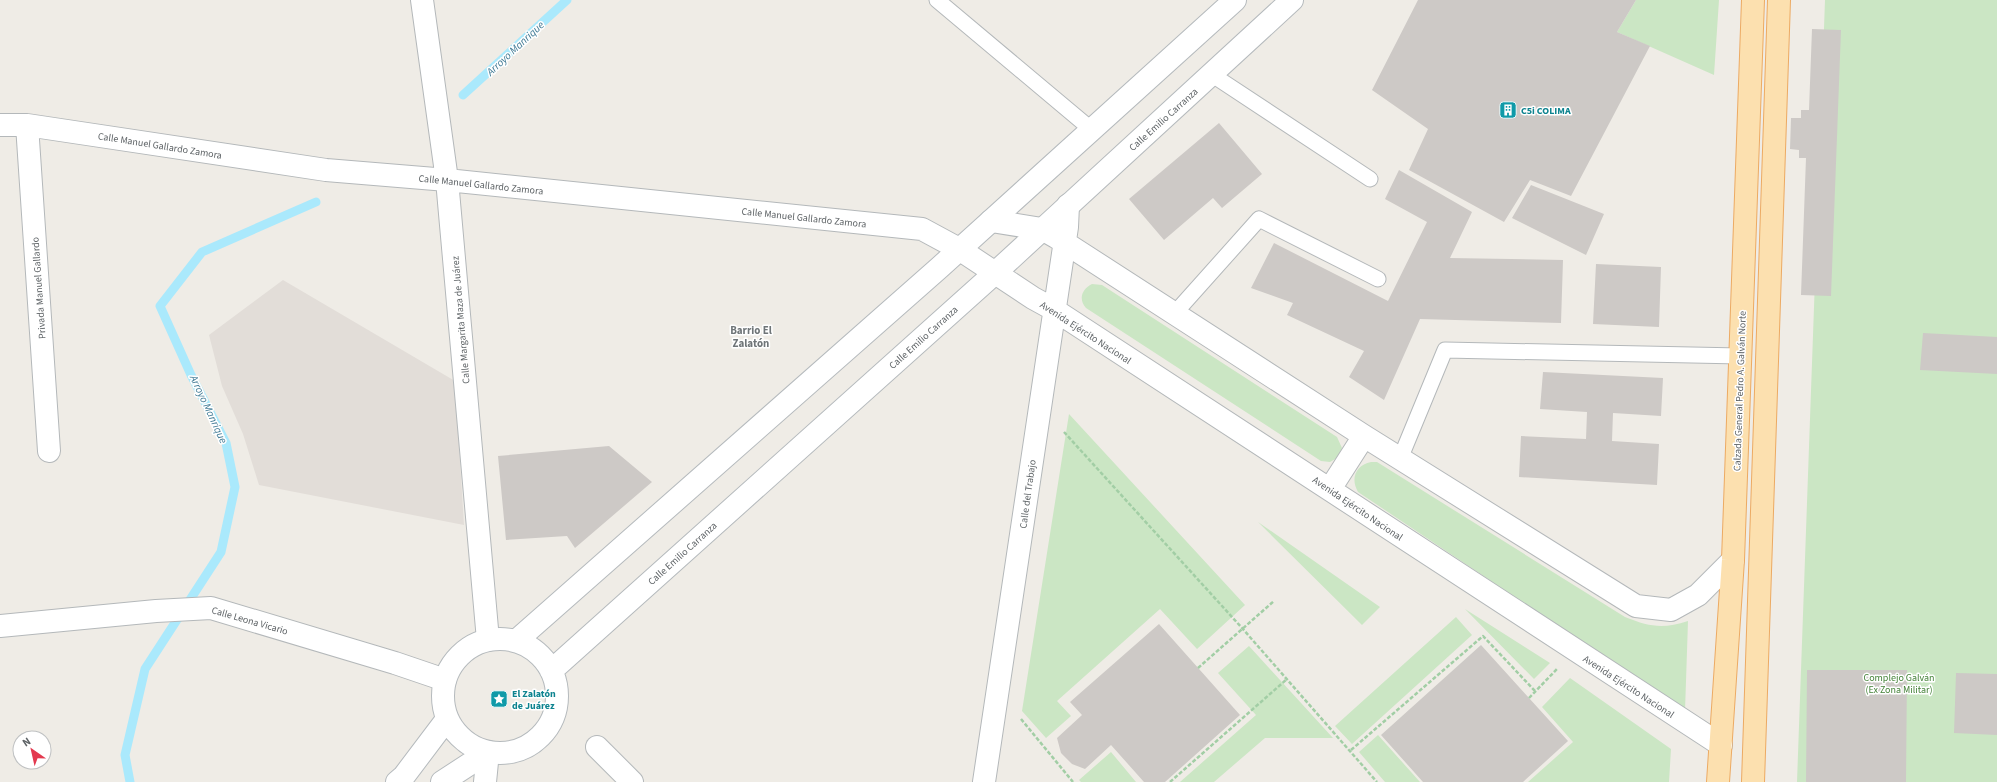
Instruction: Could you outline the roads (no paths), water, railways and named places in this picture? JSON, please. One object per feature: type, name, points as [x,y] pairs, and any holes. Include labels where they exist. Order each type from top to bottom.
[{"type":"main road","name":"Calzada General Pedro A. Galván Norte","points":[[1718,782],[1733,560],[1753,0]]},
{"type":"main road","points":[[1754,782],[1779,0]]},
{"type":"street","name":"Calle Margarita Maza de Juárez","points":[[422,0],[447,180],[488,640]]},
{"type":"street","points":[[516,641],[960,250],[1236,0]]},
{"type":"street","name":"Calle Emilio Carranza","points":[[551,671],[994,273],[1292,0]]},
{"type":"street","name":"Calle Manuel Gallardo Zamora","points":[[0,125],[27,125],[326,170],[447,180],[922,229],[960,250],[994,273]]},
{"type":"street","name":"Privada Manuel Gallardo","points":[[27,125],[49,451]]},
{"type":"street","name":"Calle del Trabajo","points":[[984,782],[1063,242],[1067,227],[1068,205]]},
{"type":"street","points":[[991,221],[1042,229],[1400,459],[1636,606],[1671,610],[1698,595],[1733,560]]},
{"type":"street","name":"Avenida Ejército Nacional","points":[[994,273],[1053,309],[1330,489],[1721,746]]},
{"type":"street","points":[[1330,489],[1364,436]]},
{"type":"street","name":"Calle Leona Vicario","points":[[0,626],[156,611],[211,608],[395,663],[444,680]]},
{"type":"street","points":[[502,639],[516,641],[531,648],[543,658],[551,671],[556,688],[556,706],[550,724],[539,738],[524,748],[506,753],[488,752],[471,746],[457,734],[447,719],[443,700],[444,680],[451,666],[461,654],[474,645],[488,640],[502,639]]},
{"type":"street","points":[[397,782],[447,719]]},
{"type":"street","points":[[596,747],[632,782]]},
{"type":"street","points":[[442,782],[488,752]]},
{"type":"street","points":[[485,782],[488,752]]},
{"type":"lane","points":[[937,0],[1092,130]]},
{"type":"lane","points":[[1211,74],[1370,179]]},
{"type":"lane","points":[[1175,314],[1259,219],[1378,279]]},
{"type":"lane","points":[[1400,459],[1445,350],[1740,356]]},
{"type":"waterway","name":"Arroyo Manrique","points":[[463,95],[567,0]]},
{"type":"waterway","name":"Arroyo Manrique","points":[[130,782],[125,755],[145,669],[221,552],[235,487],[226,443],[191,375],[160,306],[202,252],[316,202]]},
{"type":"place","name":"C5i COLIMA","points":[[1508,110]]},
{"type":"place","name":"El Zalatón de Juárez","points":[[499,699]]},
{"type":"district","name":"Barrio El Zalatón","points":[[751,336]]},
{"type":"park label","name":"Complejo Galván (Ex Zona Militar)","points":[[1899,682]]}]
